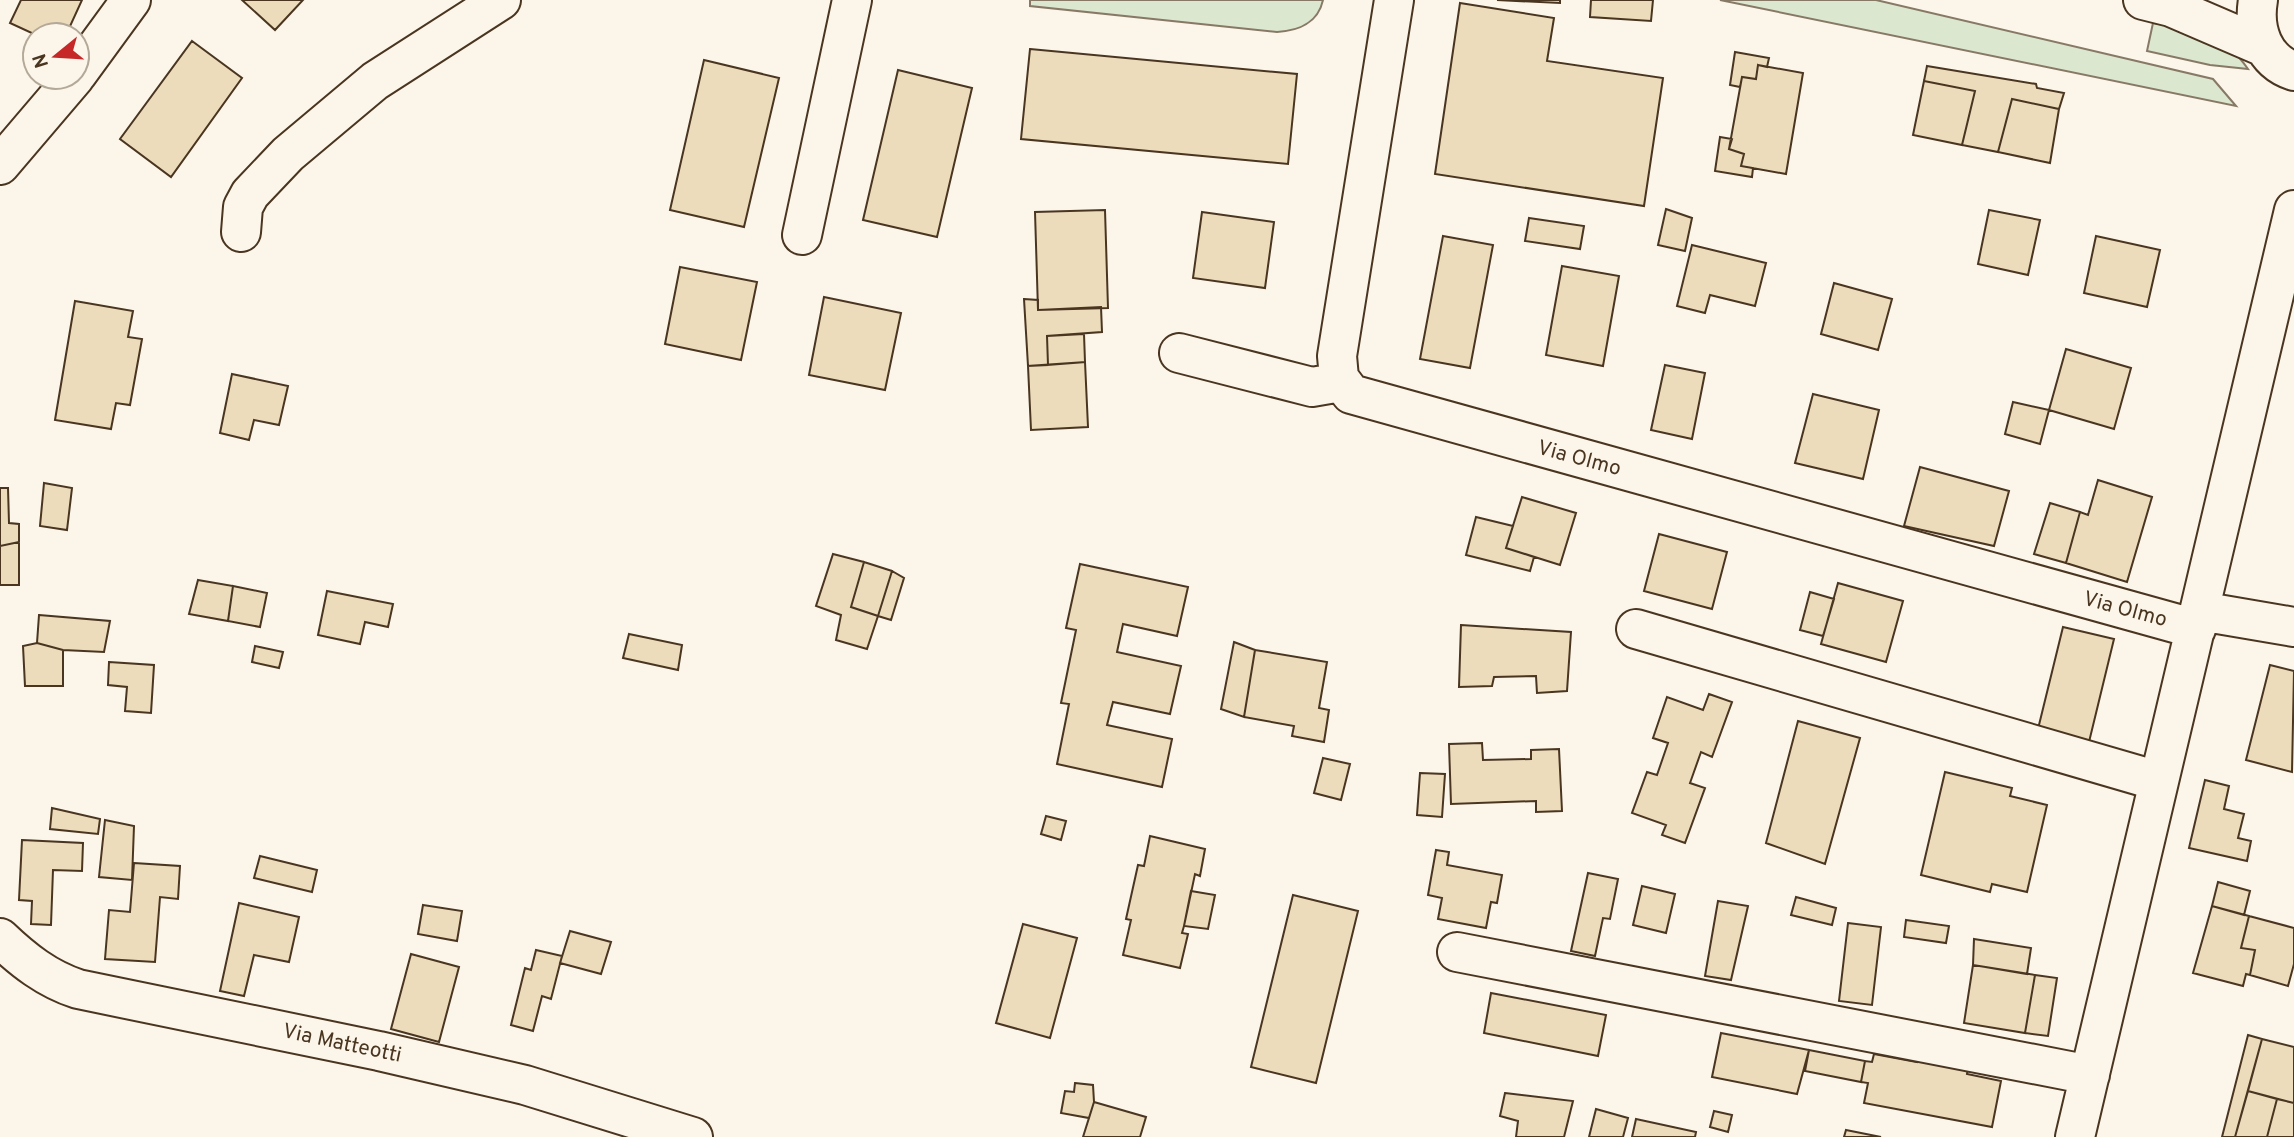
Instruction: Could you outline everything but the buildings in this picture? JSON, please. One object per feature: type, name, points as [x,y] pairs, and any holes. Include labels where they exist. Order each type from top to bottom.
[{"type":"street","points":[[91,55],[131,0]]},
{"type":"street","points":[[241,232],[243,207],[250,194],[288,154],[375,81],[501,0]]},
{"type":"street","points":[[802,235],[852,0]]},
{"type":"street","points":[[1179,353],[1312,387],[1325,387],[1341,382],[1336,369],[1337,356],[1394,0]]},
{"type":"street","points":[[2259,0],[2255,15],[2285,69]]},
{"type":"street","points":[[2169,2],[2285,69]]},
{"type":"street","points":[[0,165],[62,91]]},
{"type":"street","name":"Via Olmo","points":[[2075,1137],[2294,210]]},
{"type":"street","name":"Via Olmo","points":[[1341,382],[1351,394],[1364,400],[2198,620]]},
{"type":"street","points":[[2198,620],[2294,627]]},
{"type":"street","points":[[1636,629],[2158,781]]},
{"type":"street","name":"Via Matteotti","points":[[0,938],[40,972],[57,982],[78,989],[379,1051],[525,1085],[693,1137]]},
{"type":"street","points":[[1457,952],[2090,1074]]},
{"type":"green space","points":[[1030,0],[1323,0],[1312,20],[1299,28],[1277,32],[1030,6]]},
{"type":"green space","points":[[1720,0],[1876,0],[2213,79],[2236,106]]},
{"type":"green space","points":[[2153,23],[2184,27],[2218,38],[2248,69],[2210,65],[2147,51]]}]
